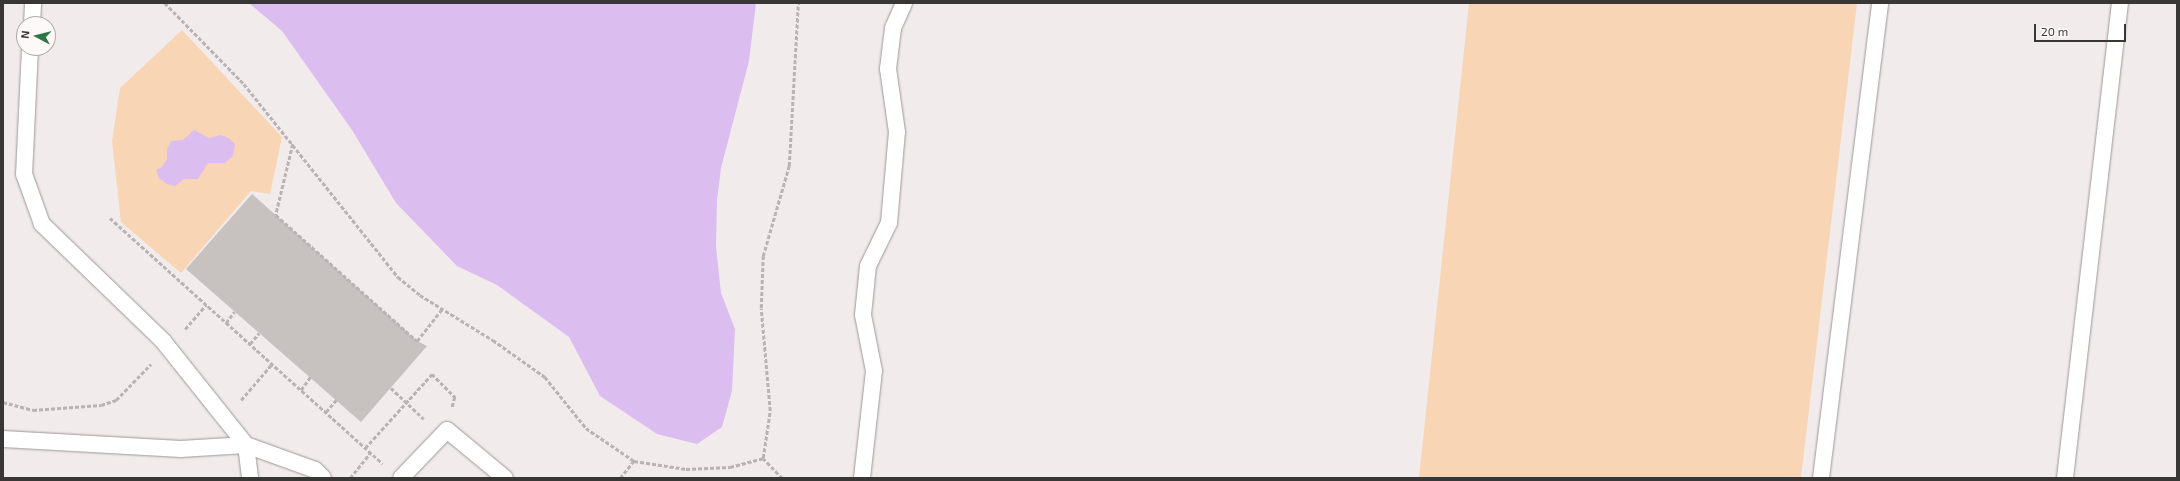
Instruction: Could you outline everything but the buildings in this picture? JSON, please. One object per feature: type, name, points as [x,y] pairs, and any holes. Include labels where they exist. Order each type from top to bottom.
[{"type":"lane","points":[[32,16],[33,3]]},
{"type":"lane","points":[[862,478],[874,371],[863,315],[868,266],[889,223],[898,132],[888,69],[893,28],[904,3]]},
{"type":"lane","points":[[1821,478],[1880,3]]},
{"type":"lane","points":[[2065,478],[2120,3]]},
{"type":"lane","points":[[30,56],[24,174],[42,224],[168,347],[246,446],[250,478]]},
{"type":"lane","points":[[401,478],[447,430],[505,478]]},
{"type":"lane","points":[[3,439],[181,449],[246,446],[315,470],[323,478]]},
{"type":"path","points":[[165,3],[244,84],[398,277],[442,309],[493,340],[545,377],[586,428],[634,461],[686,469],[730,467],[763,458]]},
{"type":"path","points":[[763,458],[770,411],[761,308],[763,256],[789,166],[798,3]]},
{"type":"path","points":[[293,144],[276,215],[417,341],[442,309]]},
{"type":"path","points":[[110,218],[387,468]]},
{"type":"path","points":[[3,402],[33,410],[101,405],[116,400],[168,347],[206,304]]},
{"type":"path","points":[[226,323],[234,312]]},
{"type":"path","points":[[250,344],[259,333]]},
{"type":"path","points":[[251,390],[272,364]]},
{"type":"path","points":[[365,448],[432,374],[455,397],[447,430]]},
{"type":"path","points":[[301,390],[310,377]]},
{"type":"path","points":[[391,388],[427,422]]},
{"type":"path","points":[[326,412],[336,400]]},
{"type":"path","points":[[350,478],[370,453]]},
{"type":"path","points":[[763,458],[782,478]]},
{"type":"path","points":[[620,478],[634,461]]},
{"type":"shaded area","points":[[249,3],[756,3],[749,61],[721,168],[717,201],[716,247],[721,293],[735,329],[732,391],[722,427],[697,444],[657,434],[600,396],[569,337],[497,285],[457,266],[396,203],[352,130],[282,31]]},
{"type":"shaded area","points":[[1469,3],[1857,3],[1801,478],[1419,478]]},
{"type":"shaded area","points":[[182,30],[282,137],[270,194],[251,191],[181,273],[121,222],[112,141],[120,88]]},
{"type":"shaded area","points":[[194,130],[209,138],[221,135],[230,139],[235,144],[233,156],[225,163],[208,163],[198,179],[184,179],[175,186],[167,184],[159,178],[156,170],[162,167],[167,159],[167,149],[171,141],[183,140]]}]
